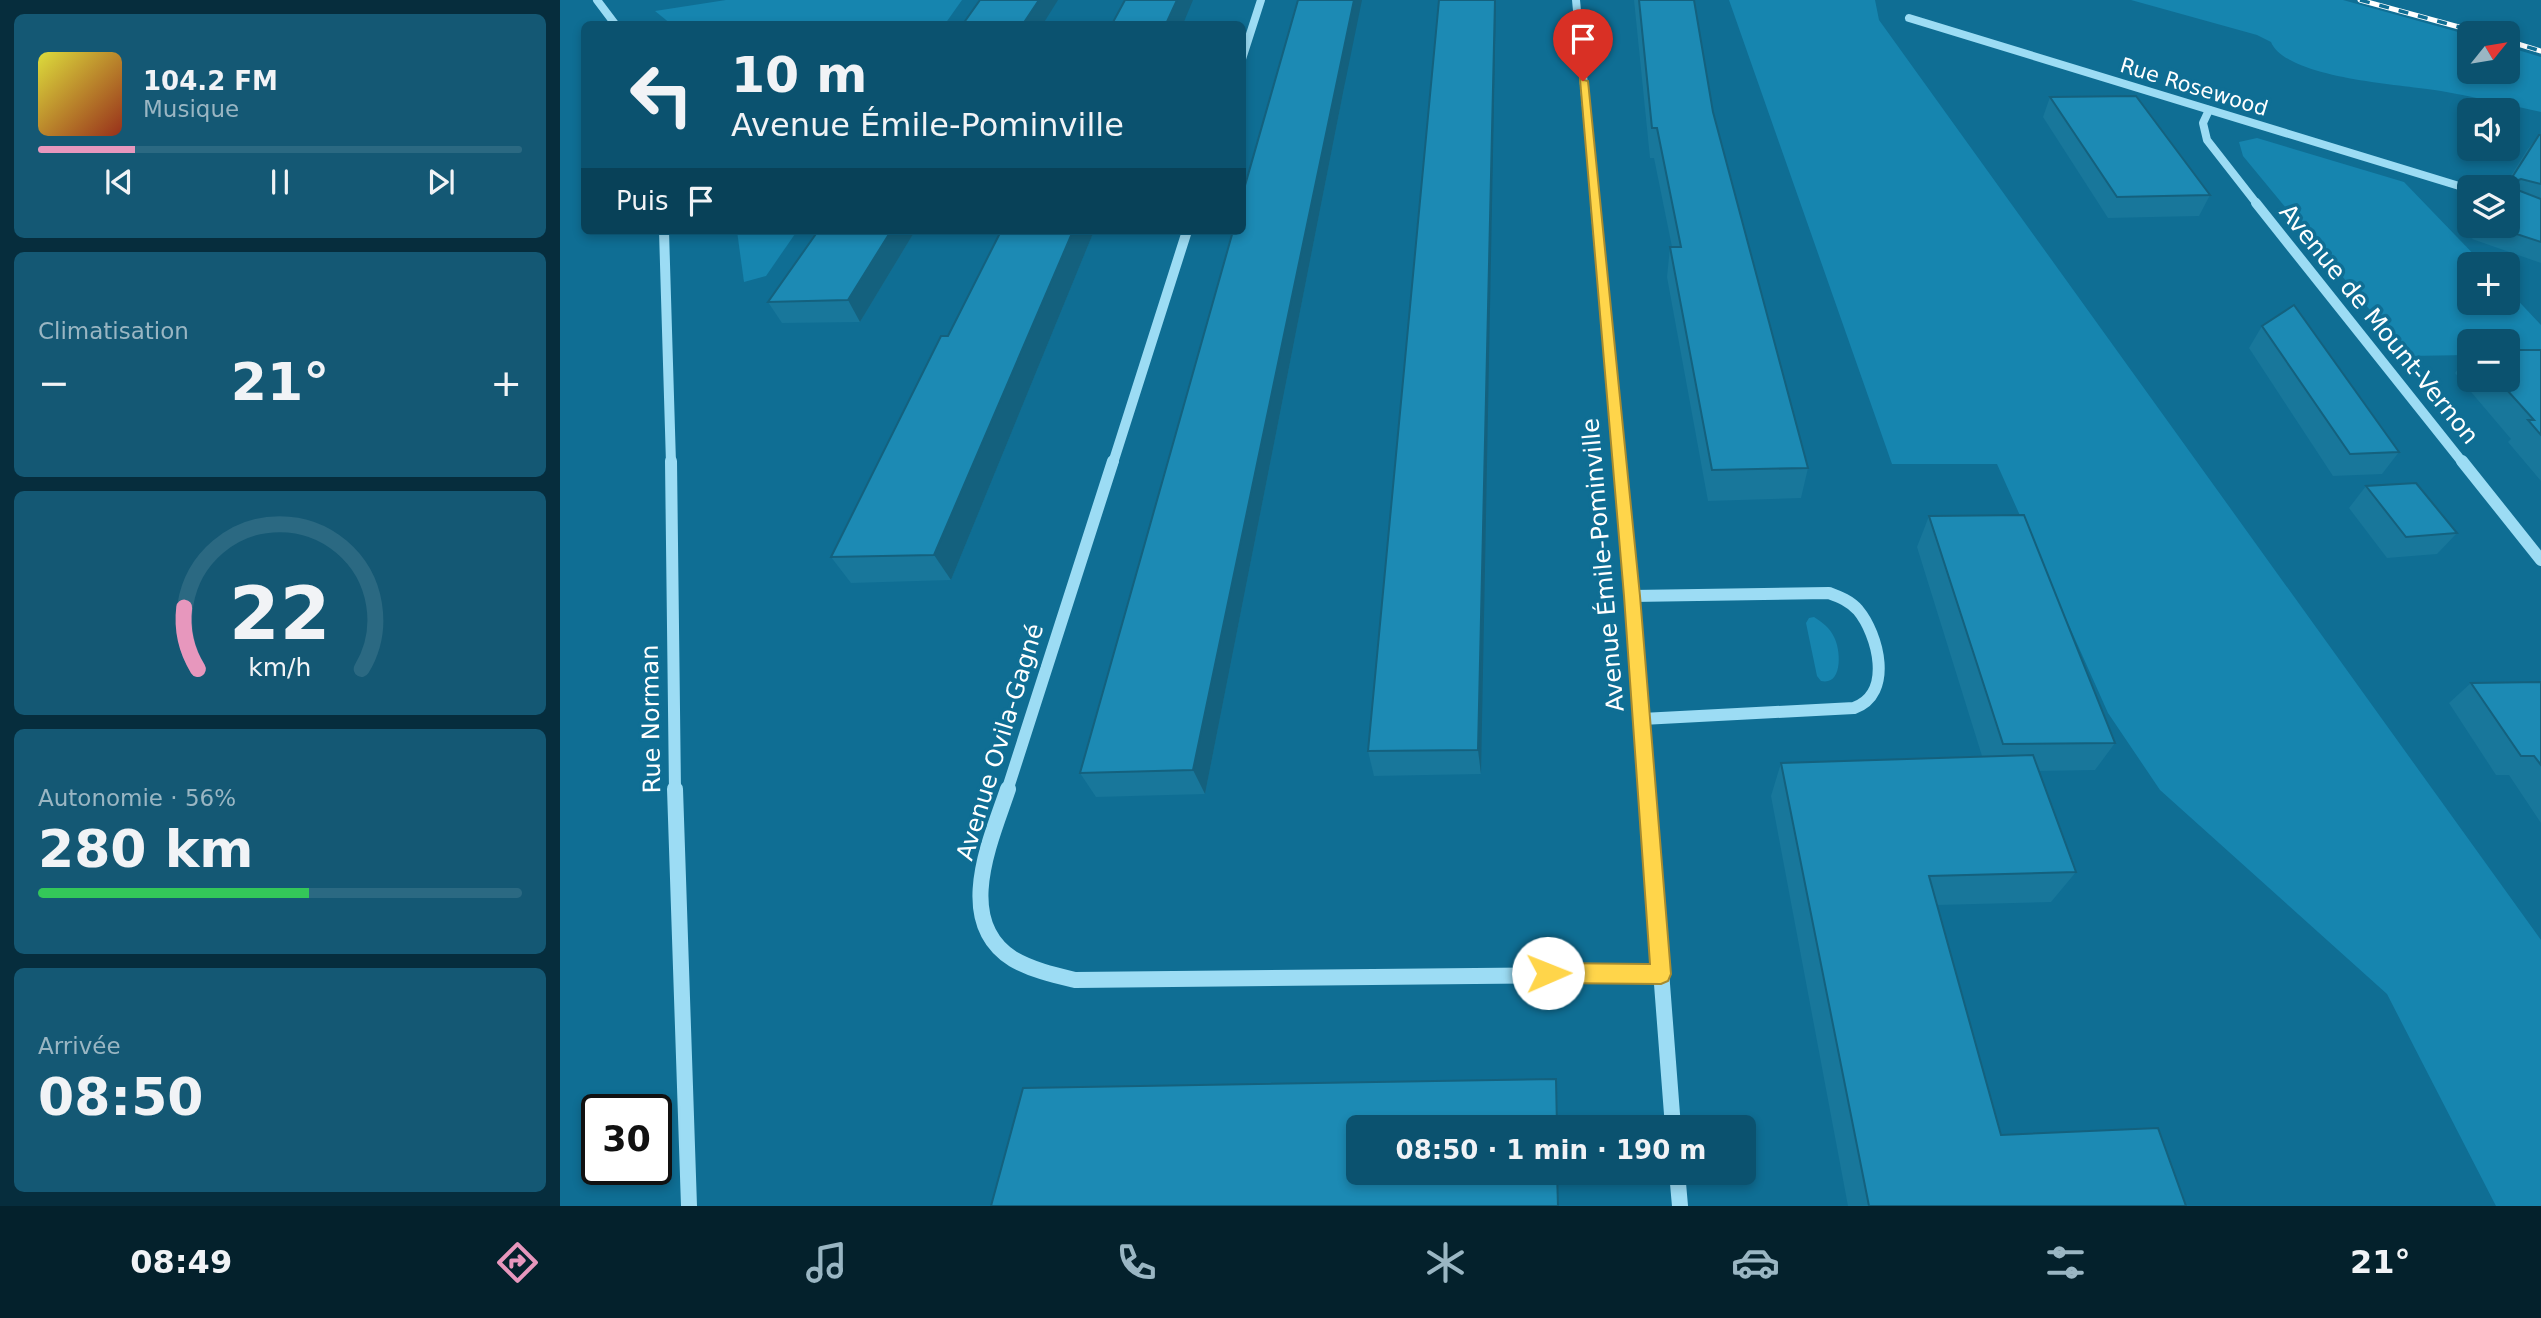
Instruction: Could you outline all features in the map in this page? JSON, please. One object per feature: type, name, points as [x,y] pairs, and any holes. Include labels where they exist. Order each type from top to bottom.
[{"type":"street","points":[[597,0],[613,21]]},
{"type":"street","points":[[1246,47],[1261,0]]},
{"type":"street","name":"Avenue Émile-Pominville","points":[[1576,0],[1632,596],[1672,1115]]},
{"type":"street","name":"Rue Rosewood","points":[[1909,18],[2457,185]]},
{"type":"street","name":"Avenue de Mount-Vernon","points":[[2209,110],[2203,119],[2202,127],[2210,145],[2541,560]]},
{"type":"street","name":"Rue Norman","points":[[664,235],[671,476],[675,823],[689,1206]]},
{"type":"street","name":"Avenue Ovila-Gagné","points":[[1186,235],[982,869],[979,891],[981,912],[988,932],[1002,951],[1018,963],[1043,973],[1075,980],[1575,972],[1661,974]]},
{"type":"street","points":[[1632,596],[1829,593],[1850,603],[1861,613],[1870,629],[1879,664],[1874,689],[1860,706],[1844,710],[1642,719]]},
{"type":"street","points":[[1678,1185],[1680,1206]]},
{"type":"shaded area","points":[[726,0],[962,0],[947,21],[667,21],[655,11]]},
{"type":"shaded area","points":[[1729,0],[1875,0],[1879,20],[2541,940],[2541,1206],[2496,1206],[2387,994],[2160,790],[2108,713],[1997,464],[1892,464]]},
{"type":"shaded area","points":[[2131,0],[2343,0],[2457,32],[2457,84],[2520,84],[2520,51],[2541,57],[2541,112],[2520,108],[2520,98],[2474,98],[2322,72],[2281,54],[2271,42],[2257,35]]},
{"type":"shaded area","points":[[2257,138],[2404,182],[2471,252],[2457,252],[2457,315],[2520,315],[2520,303],[2541,325],[2541,355],[2520,355],[2520,329],[2457,329],[2457,355],[2408,356],[2243,156],[2239,142]]},
{"type":"shaded area","points":[[738,235],[794,235],[766,276],[744,282]]},
{"type":"shaded area","points":[[1814,617],[1830,631],[1838,650],[1837,673],[1828,681],[1821,681],[1817,676],[1806,623],[1809,618]]},
{"type":"building","points":[[980,0],[1039,0],[1025,21],[965,21]]},
{"type":"building","points":[[1125,0],[1177,0],[1167,21],[1114,21]]},
{"type":"building","points":[[1298,0],[1354,0],[1193,770],[1080,773],[1232,235],[1246,235],[1246,182]]},
{"type":"building","points":[[1439,0],[1495,0],[1478,750],[1368,751]]},
{"type":"building","points":[[1639,0],[1694,0],[1713,112],[1808,468],[1712,470],[1670,247],[1681,247],[1657,128],[1652,128]]},
{"type":"building","points":[[2136,96],[2210,195],[2117,197],[2050,97]]},
{"type":"building","points":[[2541,135],[2541,184],[2520,179],[2520,175],[2514,175]]},
{"type":"building","points":[[2520,191],[2541,199],[2541,242],[2520,235]]},
{"type":"building","points":[[815,235],[889,235],[848,300],[768,302]]},
{"type":"building","points":[[999,235],[1071,235],[934,555],[831,557],[941,336],[948,336]]},
{"type":"building","points":[[2294,305],[2399,452],[2350,454],[2262,326]]},
{"type":"building","points":[[2520,350],[2541,350],[2541,435],[2528,420],[2534,420],[2509,392],[2520,392]]},
{"type":"building","points":[[2416,483],[2457,533],[2406,537],[2366,486]]},
{"type":"building","points":[[2024,515],[2115,743],[2003,744],[1929,516]]},
{"type":"building","points":[[2541,682],[2541,765],[2534,756],[2521,756],[2471,683]]},
{"type":"building","points":[[2033,755],[2076,872],[1929,876],[2001,1135],[2158,1128],[2186,1206],[1869,1206],[1781,763]]},
{"type":"building","points":[[1556,1079],[1557,1115],[1346,1115],[1346,1185],[1557,1185],[1558,1206],[991,1206],[1023,1088]]},
{"type":"railway","points":[[2360,0],[2457,26]]},
{"type":"railway","points":[[2520,45],[2541,51]]},
{"type":"route","points":[[1548,973],[1661,974],[1632,596],[1583,81]]}]
